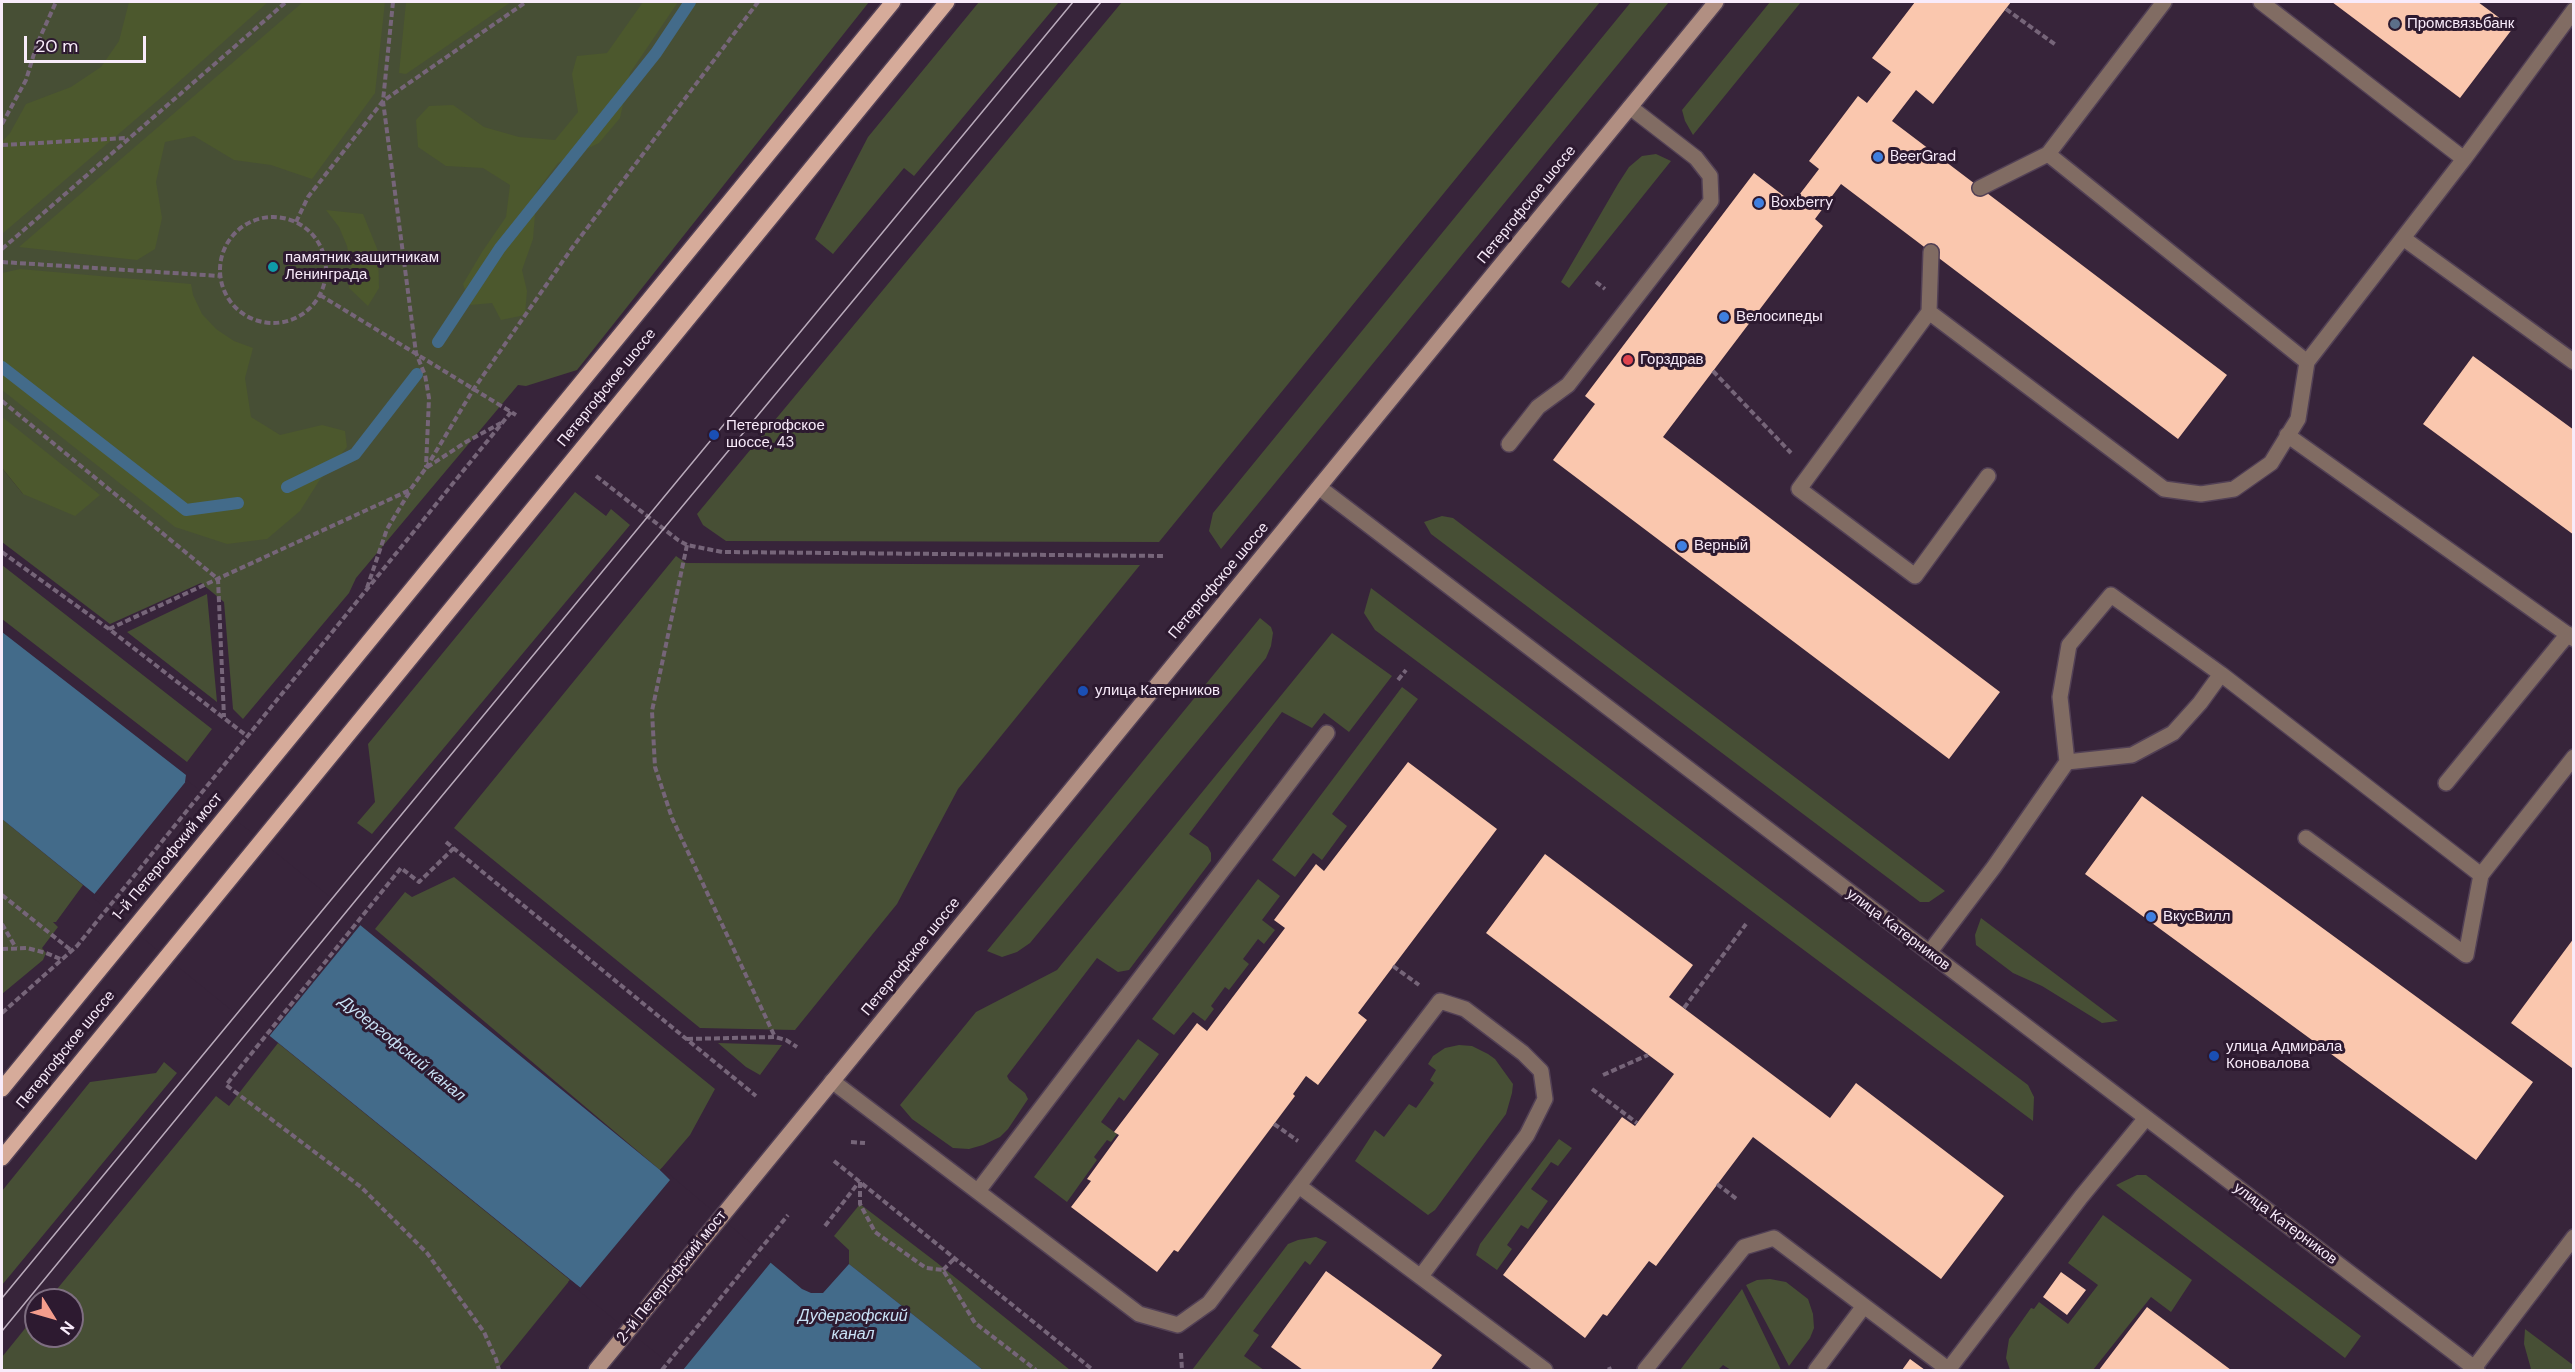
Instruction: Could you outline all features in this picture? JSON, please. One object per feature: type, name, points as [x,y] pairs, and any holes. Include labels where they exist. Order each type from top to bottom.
[{"type":"main road","name":"Петергофское шоссе","points":[[262,771],[892,2]]},
{"type":"main road","name":"Петергофское шоссе","points":[[2,1158],[946,2]]},
{"type":"main road","name":"1-й Петергофский мост","points":[[101,965],[262,771]]},
{"type":"main road","name":"Петергофское шоссе","points":[[2,1089],[101,965]]},
{"type":"street","name":"Петергофское шоссе","points":[[749,1183],[1716,2]]},
{"type":"street","points":[[1980,188],[2048,154],[2164,2]]},
{"type":"street","points":[[2261,2],[2464,159]]},
{"type":"street","points":[[1929,312],[2164,489],[2201,494],[2234,489],[2271,463],[2298,419],[2307,362],[2464,159],[2574,10]]},
{"type":"street","points":[[1509,444],[1538,407],[1568,385],[1711,201],[1710,176],[1696,158],[1630,107]]},
{"type":"street","points":[[2048,154],[2307,362]]},
{"type":"street","points":[[2403,238],[2574,362]]},
{"type":"street","points":[[1931,252],[1929,312],[1799,489],[1915,576],[1988,476]]},
{"type":"street","points":[[2287,435],[2571,637],[2446,783]]},
{"type":"street","name":"улица Катерников","points":[[1320,488],[2475,1369]]},
{"type":"street","points":[[1929,953],[1994,867],[2067,762],[2060,696],[2069,645],[2111,595],[2221,674],[2481,875]]},
{"type":"street","points":[[2067,762],[2132,755],[2172,733],[2200,703],[2221,674]]},
{"type":"street","points":[[978,1191],[1327,733]]},
{"type":"street","points":[[2306,838],[2466,955],[2481,875],[2574,757]]},
{"type":"street","points":[[832,1081],[1139,1314],[1178,1325],[1209,1303],[1440,1001],[1465,1009],[1523,1053],[1541,1071],[1545,1099],[1527,1135],[1421,1276]]},
{"type":"street","points":[[1645,1371],[1744,1246],[1774,1238],[1948,1370],[2145,1118]]},
{"type":"street","name":"2-й Петергофский мост","points":[[596,1371],[749,1183]]},
{"type":"street","points":[[1299,1186],[1545,1371]]},
{"type":"street","points":[[2475,1369],[2574,1237]]},
{"type":"street","points":[[1816,1371],[1864,1306]]},
{"type":"path","points":[[2,124],[26,80],[37,44],[56,2]]},
{"type":"path","points":[[2,249],[286,2]]},
{"type":"path","points":[[393,2],[383,101],[416,353],[425,375],[429,398],[426,468]]},
{"type":"path","points":[[296,222],[308,197],[383,101],[526,2]]},
{"type":"path","points":[[366,589],[387,529],[473,390],[572,248],[758,2]]},
{"type":"path","points":[[2006,9],[2056,45]]},
{"type":"path","points":[[2,145],[127,138]]},
{"type":"path","points":[[280,217],[296,222],[309,231],[320,245],[326,261],[325,278],[320,295],[310,309],[296,318],[280,323],[263,323],[247,317],[234,307],[224,293],[220,276],[221,260],[226,245],[242,227],[264,218],[280,217]]},
{"type":"path","points":[[2,262],[220,276]]},
{"type":"path","points":[[2,1013],[77,946],[511,411],[320,295]]},
{"type":"path","points":[[1713,371],[1810,473]]},
{"type":"path","points":[[2,402],[218,579],[224,717]]},
{"type":"path","points":[[426,468],[466,442],[503,423]]},
{"type":"path","points":[[573,457],[687,545],[722,552],[1165,556]]},
{"type":"path","points":[[110,629],[410,490]]},
{"type":"path","points":[[687,545],[652,711],[655,767],[672,818],[775,1037]]},
{"type":"path","points":[[2,552],[110,629],[247,736]]},
{"type":"path","points":[[1398,680],[1406,670]]},
{"type":"path","points":[[446,842],[756,1096]]},
{"type":"path","points":[[454,848],[419,882],[401,868],[226,1085],[361,1187],[427,1253],[484,1332],[499,1371]]},
{"type":"path","points":[[2,895],[72,951]]},
{"type":"path","points":[[2,924],[16,948]]},
{"type":"path","points":[[1684,1008],[1746,924]]},
{"type":"path","points":[[2,949],[16,948],[46,952],[63,960]]},
{"type":"path","points":[[1394,966],[1424,988]]},
{"type":"path","points":[[686,1039],[775,1037],[786,1040],[797,1047]]},
{"type":"path","points":[[1603,1075],[1648,1055]]},
{"type":"path","points":[[1592,1089],[1637,1123]]},
{"type":"path","points":[[1274,1124],[1302,1144]]},
{"type":"path","points":[[834,1161],[1093,1371]]},
{"type":"path","points":[[825,1226],[860,1181]]},
{"type":"path","points":[[860,1181],[861,1204],[875,1232],[926,1268],[943,1270]]},
{"type":"path","points":[[1718,1184],[1738,1200]]},
{"type":"path","points":[[662,1371],[789,1215]]},
{"type":"path","points":[[943,1270],[954,1259]]},
{"type":"path","points":[[943,1270],[975,1323],[1036,1371]]},
{"type":"green space","points":[[2,2],[869,2],[577,370],[526,386],[518,385],[356,578],[349,593],[243,719],[233,709],[224,602],[201,583],[110,624],[2,542],[2,468],[23,494],[2,442]]},
{"type":"green space","points":[[129,2],[268,2],[2,234],[2,142],[10,133],[26,104],[71,87],[101,67],[119,41]]},
{"type":"green space","points":[[303,2],[385,2],[375,93],[312,179],[271,165],[234,160],[194,136],[165,142],[156,182],[162,218],[155,249],[137,260],[19,247]]},
{"type":"green space","points":[[406,2],[511,2],[406,74],[399,73]]},
{"type":"green space","points":[[643,2],[678,2],[630,73],[620,118],[599,143],[558,163],[537,191],[533,239],[522,270],[527,291],[525,315],[501,320],[492,303],[470,305],[463,284],[506,217],[510,185],[483,168],[446,166],[418,147],[416,120],[429,106],[453,105],[484,127],[519,137],[555,140],[578,112],[572,74],[577,56],[607,53]]},
{"type":"green space","points":[[979,2],[1059,2],[914,176],[904,168],[833,254],[815,239],[868,137]]},
{"type":"green space","points":[[1122,2],[1600,2],[1159,542],[726,541],[703,525],[697,514]]},
{"type":"green space","points":[[1631,2],[1669,2],[1221,549],[1209,531],[1213,513]]},
{"type":"green space","points":[[1770,2],[1801,2],[1693,135],[1682,110]]},
{"type":"green space","points":[[1656,154],[1671,161],[1569,288],[1561,282],[1629,167],[1642,156]]},
{"type":"green space","points":[[326,210],[363,214],[378,251],[379,288],[368,306],[349,288],[351,267],[347,246],[339,227]]},
{"type":"green space","points":[[20,269],[191,284],[193,295],[202,314],[216,329],[234,341],[253,348],[245,378],[251,417],[280,435],[322,425],[345,431],[347,447],[319,481],[300,511],[267,539],[227,544],[175,527],[2,390],[2,273]]},
{"type":"green space","points":[[2,417],[100,495],[75,516],[23,494],[2,468]]},
{"type":"green space","points":[[575,492],[606,516],[611,509],[630,525],[372,834],[357,823],[375,802],[368,744]]},
{"type":"green space","points":[[1442,516],[1453,518],[1945,891],[1929,902],[1920,902],[1431,534],[1424,522]]},
{"type":"green space","points":[[676,556],[686,563],[1140,565],[958,789],[897,904],[795,1030],[700,1028],[454,828]]},
{"type":"green space","points":[[2,565],[212,729],[187,762],[2,619]]},
{"type":"green space","points":[[1371,588],[2028,1085],[2034,1097],[2033,1121],[1375,630],[1364,613]]},
{"type":"green space","points":[[207,594],[217,702],[127,632]]},
{"type":"green space","points":[[1260,618],[1271,627],[1273,633],[1266,658],[1030,943],[1017,952],[1002,957],[987,951]]},
{"type":"green space","points":[[1332,633],[1392,676],[1349,732],[1324,713],[1312,728],[1282,712],[1189,834],[1208,847],[1211,861],[1129,970],[1118,972],[1097,958],[1007,1076],[1025,1093],[1028,1099],[1008,1129],[1000,1137],[983,1145],[969,1149],[953,1148],[912,1119],[900,1105],[976,1012],[1057,970]]},
{"type":"green space","points":[[1402,687],[1418,699],[1332,814],[1347,826],[1322,860],[1313,853],[1295,877],[1272,860]]},
{"type":"green space","points":[[2,819],[83,885],[56,922],[53,922],[58,927],[42,948],[46,953],[43,960],[2,994]]},
{"type":"green space","points":[[454,877],[715,1089],[690,1135],[660,1170],[375,929],[405,892],[412,897]]},
{"type":"green space","points":[[1258,879],[1280,896],[1262,920],[1275,930],[1264,944],[1258,939],[1243,959],[1249,964],[1229,990],[1225,987],[1211,1006],[1214,1009],[1205,1021],[1193,1012],[1174,1035],[1152,1019]]},
{"type":"green space","points":[[1981,918],[2118,1021],[2102,1023],[2042,986],[2013,973],[1976,945],[1975,935]]},
{"type":"green space","points":[[1138,1039],[1159,1054],[1124,1101],[1119,1097],[1101,1122],[1117,1134],[1111,1142],[1107,1140],[1094,1157],[1097,1160],[1067,1202],[1034,1177]]},
{"type":"green space","points":[[278,1043],[570,1280],[497,1370],[2,1370],[2,1357],[24,1330],[24,1348],[84,1348],[84,1288],[58,1288],[216,1096],[229,1106]]},
{"type":"green space","points":[[718,1043],[782,1045],[760,1075],[746,1067]]},
{"type":"green space","points":[[1459,1045],[1472,1046],[1495,1059],[1513,1084],[1512,1093],[1506,1114],[1435,1210],[1428,1215],[1355,1161],[1375,1130],[1384,1137],[1409,1104],[1416,1108],[1434,1083],[1430,1080],[1436,1070],[1428,1064],[1433,1056],[1445,1048]]},
{"type":"green space","points":[[164,1062],[177,1073],[2,1285],[2,1191],[90,1082],[156,1073]]},
{"type":"green space","points":[[1559,1139],[1572,1148],[1558,1166],[1551,1162],[1531,1189],[1548,1201],[1528,1229],[1521,1225],[1507,1245],[1512,1249],[1497,1270],[1476,1255],[1480,1244]]},
{"type":"green space","points":[[2137,1175],[2146,1175],[2361,1336],[2345,1358],[2116,1185]]},
{"type":"green space","points":[[860,1204],[1070,1370],[983,1370],[849,1264],[849,1250],[834,1236]]},
{"type":"green space","points":[[2103,1215],[2192,1280],[2171,1312],[2151,1297],[2093,1370],[2010,1370],[2006,1358],[2009,1339],[2031,1308],[2034,1309],[2039,1302],[2068,1324],[2098,1285],[2068,1263]]},
{"type":"green space","points":[[1316,1237],[1327,1242],[1310,1265],[1305,1261],[1253,1331],[1259,1335],[1244,1356],[1264,1370],[1192,1370],[1288,1244]]},
{"type":"green space","points":[[1770,1279],[1786,1282],[1808,1299],[1813,1314],[1814,1328],[1810,1338],[1789,1366],[1746,1285],[1757,1280]]},
{"type":"green space","points":[[1742,1289],[1781,1370],[1731,1370],[1723,1365],[1718,1370],[1680,1370]]},
{"type":"green space","points":[[2525,1329],[2573,1365],[2573,1370],[2531,1369],[2524,1344]]},
{"type":"water","name":"Дудергофский канал","points":[[2,632],[186,775],[185,782],[802,1289],[811,1293],[823,1293],[849,1264],[983,1370],[682,1370],[2,819]]},
{"type":"pier","points":[[187,780],[362,923],[267,1039],[92,897]]},
{"type":"pier","points":[[662,1168],[772,1261],[683,1370],[677,1370],[568,1282],[570,1280],[580,1288],[670,1180],[660,1170]]},
{"type":"building","points":[[1915,2],[2011,2],[1933,104],[1916,90],[1892,121],[2227,375],[2178,439],[1841,184],[1815,219],[1823,226],[1663,437],[2000,692],[1949,759],[1553,460],[1595,404],[1585,396],[1754,173],[1793,203],[1819,169],[1809,161],[1858,96],[1867,103],[1891,72],[1872,58]]},
{"type":"building","points":[[2332,2],[2478,2],[2513,28],[2460,98]]},
{"type":"building","points":[[2473,356],[2574,430],[2574,535],[2423,424]]},
{"type":"building","points":[[1408,762],[1497,829],[1358,1013],[1367,1020],[1318,1085],[1306,1076],[1293,1094],[1295,1096],[1178,1252],[1174,1250],[1157,1272],[1071,1207],[1091,1181],[1087,1179],[1119,1135],[1114,1132],[1197,1023],[1207,1031],[1285,928],[1274,920],[1316,864],[1324,871]]},
{"type":"building","points":[[2142,796],[2533,1082],[2476,1160],[2085,874]]},
{"type":"building","points":[[1545,854],[1693,965],[1669,997],[1830,1118],[1856,1083],[2004,1196],[1941,1279],[1753,1137],[1656,1266],[1649,1261],[1607,1316],[1603,1314],[1585,1338],[1503,1275],[1622,1117],[1635,1126],[1674,1074],[1486,933]]},
{"type":"building","points":[[2574,938],[2574,1065],[2572,1068],[2511,1023]]},
{"type":"building","points":[[1326,1271],[1442,1355],[1431,1370],[1303,1370],[1271,1347]]},
{"type":"building","points":[[2061,1272],[2086,1290],[2067,1315],[2043,1297]]},
{"type":"building","points":[[2147,1307],[2231,1370],[2099,1370]]},
{"type":"building","points":[[1910,1359],[1925,1370],[1902,1370]]},
{"type":"waterway","points":[[438,342],[500,248],[656,53],[690,2]]},
{"type":"waterway","points":[[2,367],[186,510],[238,503]]},
{"type":"waterway","points":[[287,487],[355,454],[417,374]]},
{"type":"tram line","points":[[2,1298],[1073,2]]},
{"type":"tram line","points":[[2,1331],[397,850],[1101,2]]},
{"type":"place","name":"Промсвязьбанк","points":[[2395,24]]},
{"type":"place","name":"BeerGrad","points":[[1878,157]]},
{"type":"place","name":"Boxberry","points":[[1759,203]]},
{"type":"place","name":"памятник защитникам Ленинграда","points":[[273,267]]},
{"type":"place","name":"Велосипеды","points":[[1724,317]]},
{"type":"place","name":"Горздрав","points":[[1628,360]]},
{"type":"place","name":"Петергофское шоссе, 43","points":[[714,435]]},
{"type":"place","name":"Верный","points":[[1682,546]]},
{"type":"place","name":"улица Катерников","points":[[1083,691]]},
{"type":"place","name":"ВкусВилл","points":[[2151,917]]},
{"type":"place","name":"улица Адмирала Коновалова","points":[[2214,1056]]}]
